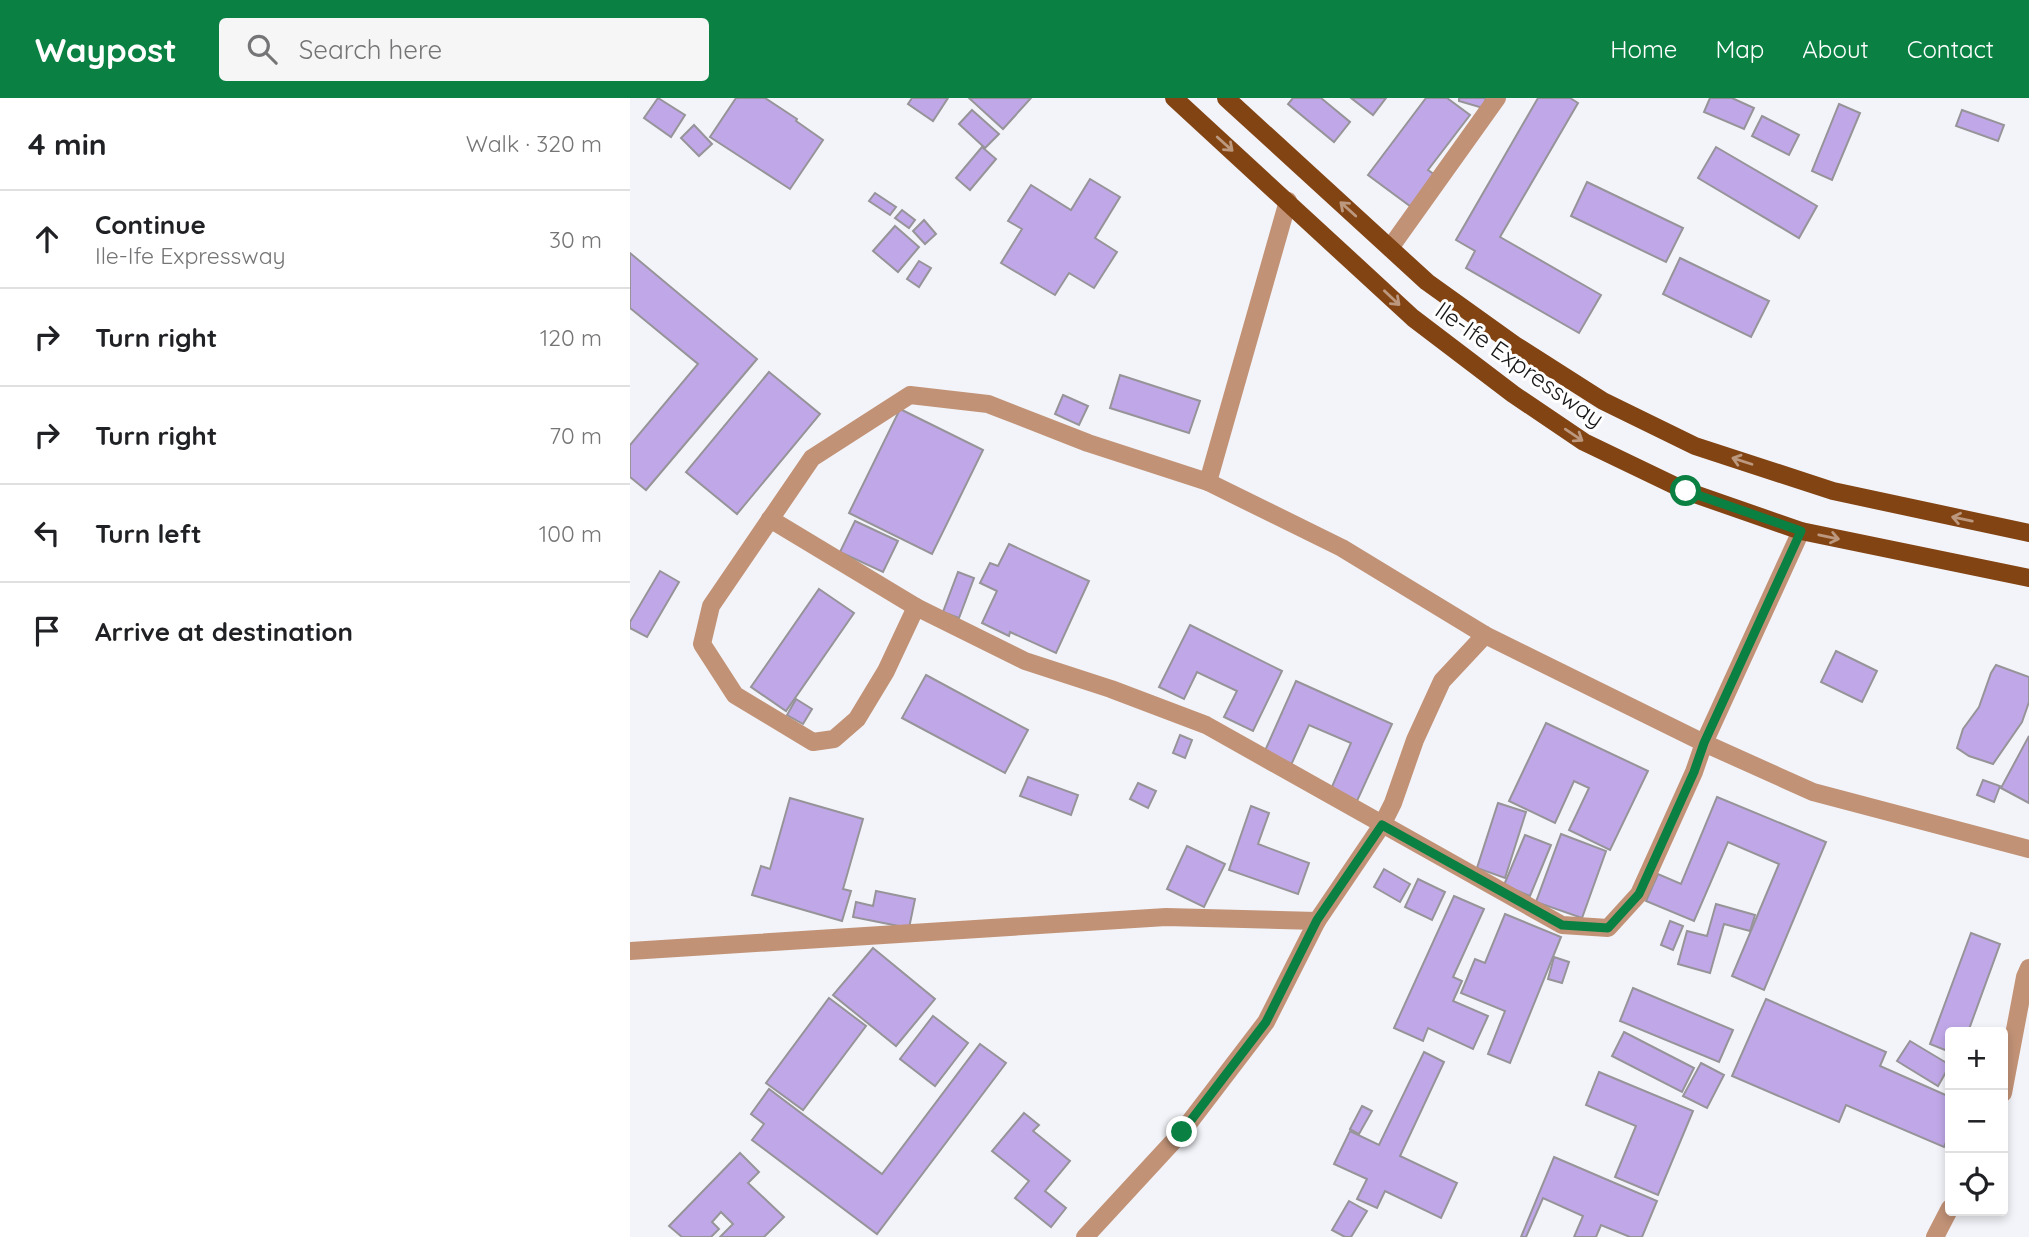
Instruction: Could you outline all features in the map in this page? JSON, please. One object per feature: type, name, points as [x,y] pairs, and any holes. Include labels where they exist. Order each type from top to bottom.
[{"type":"main road","name":"Ile-Ife Expressway","points":[[1174,98],[1413,318],[1513,394],[1584,442],[1686,491],[1801,531],[2029,578]]},
{"type":"main road","name":"Ile-Ife Expressway","points":[[1226,98],[1427,282],[1515,345],[1603,401],[1695,446],[1833,491],[2029,533]]},
{"type":"street","points":[[1390,248],[1497,98]]},
{"type":"street","points":[[1208,482],[1288,201]]},
{"type":"street","points":[[916,607],[886,671],[857,719],[834,738],[813,741],[735,695],[702,643],[711,606],[813,458],[910,395],[988,404],[1088,443],[1208,482],[1342,548],[1485,635],[1704,743],[1813,792],[2029,849]]},
{"type":"street","points":[[770,519],[916,607],[1025,661],[1111,689],[1206,725],[1562,925],[1608,928],[1639,894],[1694,772],[1704,743],[1801,531]]},
{"type":"street","points":[[1084,1237],[1182,1132],[1266,1022],[1317,920],[1382,825],[1393,803],[1415,740],[1442,681],[1485,635]]},
{"type":"street","points":[[630,951],[1166,917],[1317,920]]},
{"type":"street","points":[[2004,1090],[2029,968]]},
{"type":"street","points":[[1935,1237],[1946,1216]]},
{"type":"building","points":[[658,98],[685,115],[671,137],[644,118]]},
{"type":"building","points":[[736,98],[765,98],[823,140],[790,189],[710,137]]},
{"type":"building","points":[[912,98],[948,98],[933,121],[908,104]]},
{"type":"building","points":[[969,98],[1031,98],[1003,129]]},
{"type":"building","points":[[1293,98],[1321,98],[1350,122],[1334,142],[1288,104]]},
{"type":"building","points":[[1351,98],[1386,98],[1373,115]]},
{"type":"building","points":[[1426,98],[1447,98],[1470,115],[1428,170],[1438,177],[1414,209],[1368,175]]},
{"type":"building","points":[[1459,98],[1486,98],[1483,108],[1459,101]]},
{"type":"building","points":[[1538,98],[1570,98],[1578,103],[1500,237],[1601,295],[1579,333],[1466,268],[1475,251],[1456,240]]},
{"type":"building","points":[[1710,98],[1732,98],[1754,108],[1744,129],[1704,112]]},
{"type":"building","points":[[1839,104],[1860,113],[1832,180],[1812,171]]},
{"type":"building","points":[[972,110],[999,134],[985,148],[959,124]]},
{"type":"building","points":[[1962,110],[2004,125],[1998,141],[1956,126]]},
{"type":"building","points":[[1762,116],[1799,135],[1789,155],[1752,136]]},
{"type":"building","points":[[694,125],[712,144],[699,156],[681,138]]},
{"type":"building","points":[[982,147],[996,159],[970,190],[956,178]]},
{"type":"building","points":[[1716,147],[1817,206],[1799,238],[1698,178]]},
{"type":"building","points":[[1090,179],[1120,197],[1095,238],[1117,252],[1094,288],[1069,273],[1055,295],[1001,263],[1022,229],[1008,221],[1031,185],[1071,210]]},
{"type":"building","points":[[1587,182],[1683,228],[1666,262],[1571,216]]},
{"type":"building","points":[[875,193],[896,207],[890,215],[869,201]]},
{"type":"building","points":[[902,210],[915,220],[909,228],[895,218]]},
{"type":"building","points":[[924,220],[936,234],[925,244],[913,231]]},
{"type":"building","points":[[895,226],[919,247],[898,272],[873,251]]},
{"type":"building","points":[[630,253],[757,359],[646,490],[630,477],[630,445],[698,364],[630,308]]},
{"type":"building","points":[[1680,258],[1769,301],[1751,337],[1663,294]]},
{"type":"building","points":[[919,261],[931,268],[919,287],[907,279]]},
{"type":"building","points":[[769,372],[820,414],[737,514],[686,472]]},
{"type":"building","points":[[1120,375],[1200,401],[1189,433],[1110,408]]},
{"type":"building","points":[[1063,395],[1088,406],[1079,425],[1055,414]]},
{"type":"building","points":[[900,409],[983,450],[932,554],[849,513]]},
{"type":"building","points":[[855,521],[898,541],[883,572],[840,552]]},
{"type":"building","points":[[1009,544],[1089,581],[1056,653],[1010,632],[1009,636],[982,623],[997,591],[980,583],[990,563],[998,566]]},
{"type":"building","points":[[660,571],[679,582],[647,637],[630,628],[630,622]]},
{"type":"building","points":[[958,572],[974,578],[959,618],[943,612]]},
{"type":"building","points":[[819,589],[854,613],[786,711],[751,687]]},
{"type":"building","points":[[1190,625],[1282,671],[1253,731],[1224,717],[1237,691],[1197,672],[1184,699],[1159,687]]},
{"type":"building","points":[[1836,651],[1877,671],[1862,702],[1821,682]]},
{"type":"building","points":[[1996,665],[2029,677],[2029,702],[2022,722],[1993,764],[1969,756],[1957,748],[1963,729],[1979,707]]},
{"type":"building","points":[[926,675],[1028,730],[1005,773],[902,718]]},
{"type":"building","points":[[1296,681],[1392,724],[1357,801],[1331,789],[1351,743],[1309,725],[1291,765],[1264,753]]},
{"type":"building","points":[[796,699],[812,709],[803,724],[787,715]]},
{"type":"building","points":[[1546,723],[1648,771],[1610,850],[1569,830],[1589,788],[1574,781],[1555,823],[1509,801]]},
{"type":"building","points":[[1180,735],[1192,740],[1185,758],[1173,753]]},
{"type":"building","points":[[2029,736],[2029,803],[2001,788]]},
{"type":"building","points":[[1028,777],[1078,795],[1071,815],[1020,796]]},
{"type":"building","points":[[1983,780],[2000,786],[1994,802],[1977,795]]},
{"type":"building","points":[[1138,783],[1156,791],[1148,808],[1130,799]]},
{"type":"building","points":[[1717,797],[1826,842],[1764,990],[1732,976],[1779,864],[1728,842],[1694,921],[1646,901],[1658,874],[1681,884]]},
{"type":"building","points":[[790,798],[863,819],[843,889],[851,891],[842,921],[752,895],[761,866],[770,869]]},
{"type":"building","points":[[1498,803],[1526,812],[1505,878],[1477,868]]},
{"type":"building","points":[[1251,806],[1269,813],[1258,844],[1309,863],[1298,894],[1229,870]]},
{"type":"building","points":[[1561,834],[1606,851],[1582,918],[1536,902]]},
{"type":"building","points":[[1525,835],[1551,845],[1530,896],[1504,885]]},
{"type":"building","points":[[1187,846],[1225,864],[1204,907],[1167,889]]},
{"type":"building","points":[[1384,869],[1410,884],[1400,902],[1374,887]]},
{"type":"building","points":[[1418,879],[1445,892],[1432,920],[1405,907]]},
{"type":"building","points":[[876,891],[915,899],[909,928],[853,917],[856,902],[873,906]]},
{"type":"building","points":[[1454,896],[1484,909],[1453,977],[1462,981],[1453,1001],[1488,1016],[1473,1049],[1428,1028],[1423,1041],[1394,1028]]},
{"type":"building","points":[[1716,904],[1755,915],[1750,931],[1724,924],[1710,973],[1678,964],[1687,931],[1707,936]]},
{"type":"building","points":[[1505,914],[1561,937],[1510,1063],[1488,1054],[1505,1011],[1461,993],[1475,959],[1485,963]]},
{"type":"building","points":[[1670,921],[1683,926],[1673,950],[1661,945]]},
{"type":"building","points":[[1971,933],[2000,944],[1970,1027],[1945,1027],[1945,1050],[1930,1044]]},
{"type":"building","points":[[873,948],[935,999],[896,1046],[833,995]]},
{"type":"building","points":[[1554,957],[1569,962],[1562,983],[1548,979]]},
{"type":"building","points":[[1633,988],[1733,1030],[1719,1062],[1620,1021]]},
{"type":"building","points":[[829,998],[866,1026],[803,1110],[766,1083]]},
{"type":"building","points":[[1766,999],[1886,1052],[1880,1066],[1945,1095],[1945,1144],[1944,1147],[1846,1105],[1839,1122],[1732,1076]]},
{"type":"building","points":[[933,1016],[968,1043],[935,1086],[900,1059]]},
{"type":"building","points":[[1624,1032],[1694,1068],[1682,1092],[1612,1056]]},
{"type":"building","points":[[1910,1041],[1945,1062],[1945,1074],[1938,1086],[1897,1061]]},
{"type":"building","points":[[980,1044],[1006,1063],[877,1234],[752,1140],[764,1124],[751,1114],[769,1089],[882,1174]]},
{"type":"building","points":[[1424,1052],[1444,1062],[1400,1156],[1457,1183],[1441,1218],[1385,1191],[1377,1208],[1357,1199],[1367,1179],[1334,1164],[1350,1131],[1379,1145]]},
{"type":"building","points":[[1701,1063],[1724,1075],[1707,1108],[1683,1096]]},
{"type":"building","points":[[1599,1072],[1693,1111],[1658,1195],[1615,1177],[1636,1126],[1586,1105]]},
{"type":"building","points":[[1362,1106],[1372,1111],[1359,1134],[1350,1129]]},
{"type":"building","points":[[1024,1113],[1039,1125],[1033,1131],[1070,1161],[1045,1191],[1066,1208],[1051,1227],[1015,1198],[1029,1181],[992,1151]]},
{"type":"building","points":[[740,1153],[759,1172],[748,1183],[784,1217],[764,1237],[720,1237],[733,1224],[721,1212],[712,1222],[719,1229],[711,1237],[682,1237],[669,1226]]},
{"type":"building","points":[[1554,1157],[1657,1201],[1642,1237],[1630,1237],[1601,1225],[1596,1237],[1574,1237],[1583,1216],[1543,1198],[1526,1237],[1521,1237]]},
{"type":"building","points":[[1349,1201],[1367,1211],[1351,1237],[1345,1237],[1332,1230]]},
{"type":"route","points":[[1182,1132],[1266,1022],[1317,920],[1382,825],[1562,925],[1608,928],[1639,894],[1694,772],[1704,743],[1801,531],[1686,491]]}]
